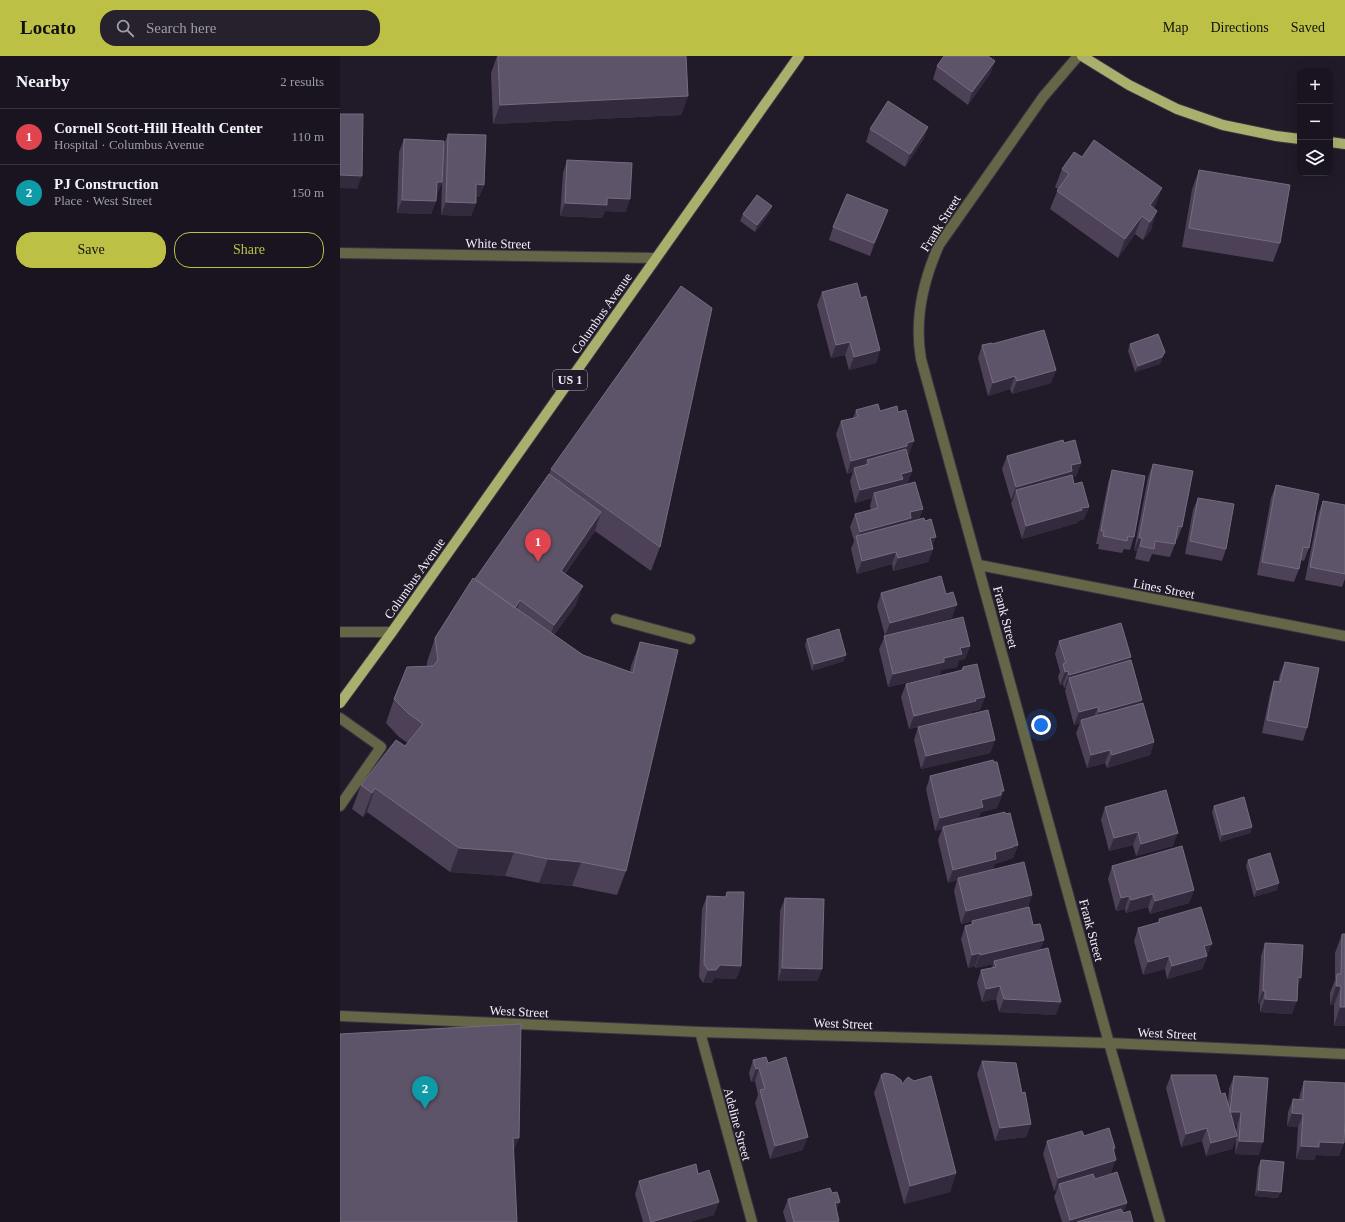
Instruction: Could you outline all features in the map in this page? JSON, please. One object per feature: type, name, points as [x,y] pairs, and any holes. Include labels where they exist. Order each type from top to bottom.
[{"type":"main road","name":"Columbus Avenue","points":[[340,703],[392,632],[799,56]]},
{"type":"main road","points":[[1082,56],[1129,85],[1177,109],[1223,125],[1276,136],[1297,138]]},
{"type":"main road","points":[[1333,142],[1345,144]]},
{"type":"street","name":"Frank Street","points":[[1078,56],[1043,97],[939,245],[925,281],[918,326],[918,342],[1109,1043],[1160,1222]]},
{"type":"street","name":"White Street","points":[[340,253],[656,258]]},
{"type":"street","name":"Lines Street","points":[[979,565],[1345,636]]},
{"type":"street","points":[[616,618],[690,639]]},
{"type":"street","points":[[340,632],[392,632]]},
{"type":"street","points":[[340,718],[381,747],[340,806]]},
{"type":"street","name":"West Street","points":[[340,1016],[700,1032],[1109,1043],[1345,1054]]},
{"type":"street","name":"Adeline Street","points":[[700,1032],[752,1222]]},
{"type":"building","points":[[498,56],[686,56],[688,96],[500,105]]},
{"type":"building","points":[[944,56],[988,56],[995,61],[972,92],[937,66]]},
{"type":"building","points":[[888,101],[928,127],[910,154],[870,129]]},
{"type":"building","points":[[340,114],[363,114],[362,176],[340,175]]},
{"type":"building","points":[[448,134],[486,135],[484,185],[476,184],[476,203],[446,202]]},
{"type":"building","points":[[404,139],[444,141],[442,182],[437,182],[436,201],[402,200]]},
{"type":"building","points":[[1094,140],[1162,188],[1150,205],[1157,211],[1150,222],[1142,216],[1125,239],[1057,191],[1069,174],[1062,169],[1074,152],[1082,157]]},
{"type":"building","points":[[567,160],[632,163],[630,199],[607,198],[607,205],[565,203]]},
{"type":"building","points":[[1199,170],[1290,185],[1280,243],[1189,228]]},
{"type":"building","points":[[847,194],[888,210],[874,243],[833,227]]},
{"type":"building","points":[[757,195],[772,206],[757,225],[743,214]]},
{"type":"building","points":[[857,283],[861,298],[866,296],[880,350],[854,357],[850,342],[836,345],[822,292]]},
{"type":"building","points":[[681,286],[712,308],[660,547],[551,469]]},
{"type":"building","points":[[1044,330],[1056,370],[1017,381],[1015,376],[993,383],[982,345],[992,344]]},
{"type":"building","points":[[1158,334],[1165,352],[1162,357],[1138,366],[1130,344]]},
{"type":"building","points":[[878,404],[880,411],[897,406],[898,412],[906,410],[914,441],[907,443],[907,446],[851,461],[841,421],[858,417],[856,410]]},
{"type":"building","points":[[1063,440],[1064,443],[1075,440],[1081,463],[1071,465],[1072,471],[1016,487],[1007,456]]},
{"type":"building","points":[[906,449],[912,471],[901,474],[903,479],[860,490],[854,468],[869,464],[867,460]]},
{"type":"building","points":[[1153,464],[1193,471],[1182,527],[1178,526],[1175,544],[1155,541],[1154,549],[1140,546],[1142,538],[1139,538]]},
{"type":"building","points":[[1112,470],[1145,476],[1134,537],[1128,536],[1127,541],[1103,536],[1104,531],[1101,531]]},
{"type":"building","points":[[549,474],[601,512],[561,571],[583,586],[554,625],[520,600],[515,608],[475,579]]},
{"type":"building","points":[[1072,475],[1074,484],[1082,482],[1089,507],[1081,508],[1082,510],[1026,526],[1016,490]]},
{"type":"building","points":[[915,482],[923,509],[910,512],[911,518],[860,532],[855,514],[878,508],[874,493]]},
{"type":"building","points":[[1276,485],[1319,494],[1309,548],[1303,547],[1299,569],[1262,562]]},
{"type":"building","points":[[1198,498],[1234,504],[1226,549],[1190,541]]},
{"type":"building","points":[[1323,501],[1345,505],[1345,574],[1310,567]]},
{"type":"building","points":[[924,518],[925,521],[931,519],[936,537],[930,538],[933,549],[898,558],[896,552],[862,561],[856,536]]},
{"type":"building","points":[[941,576],[946,594],[953,592],[957,605],[890,623],[881,593]]},
{"type":"building","points":[[473,578],[583,655],[633,673],[640,642],[678,650],[626,871],[581,862],[548,859],[514,852],[459,848],[375,788],[372,793],[361,785],[396,740],[405,746],[423,724],[408,713],[394,699],[407,667],[433,666],[438,660],[435,638]]},
{"type":"building","points":[[963,617],[970,646],[960,648],[962,654],[944,658],[944,662],[893,674],[884,636]]},
{"type":"building","points":[[1121,623],[1131,657],[1069,675],[1068,671],[1065,672],[1063,664],[1066,663],[1059,641]]},
{"type":"building","points":[[839,629],[846,655],[814,664],[807,639]]},
{"type":"building","points":[[1131,660],[1142,700],[1099,712],[1098,707],[1079,712],[1069,678]]},
{"type":"building","points":[[1285,662],[1319,668],[1307,728],[1267,720],[1274,681],[1280,682]]},
{"type":"building","points":[[977,664],[985,697],[975,699],[976,701],[914,716],[906,684],[963,670],[963,667]]},
{"type":"building","points":[[1143,703],[1154,742],[1112,755],[1110,750],[1091,755],[1081,720]]},
{"type":"building","points":[[988,710],[995,740],[926,756],[918,727]]},
{"type":"building","points":[[993,760],[994,762],[997,762],[1004,791],[1001,791],[1001,795],[981,800],[983,807],[940,818],[930,776]]},
{"type":"building","points":[[1166,790],[1178,833],[1141,844],[1138,832],[1114,838],[1105,807]]},
{"type":"building","points":[[1244,797],[1252,827],[1222,835],[1214,806]]},
{"type":"building","points":[[1005,812],[1005,814],[1010,813],[1018,845],[995,852],[996,859],[953,870],[943,827]]},
{"type":"building","points":[[1182,846],[1194,890],[1155,901],[1153,894],[1131,900],[1129,896],[1121,898],[1112,866]]},
{"type":"building","points":[[1270,853],[1279,883],[1257,890],[1248,860]]},
{"type":"building","points":[[1024,862],[1032,895],[966,911],[958,878]]},
{"type":"building","points":[[727,892],[744,892],[741,966],[720,965],[716,970],[708,970],[704,964],[707,896],[726,897]]},
{"type":"building","points":[[785,898],[824,899],[822,969],[782,968]]},
{"type":"building","points":[[1029,907],[1033,925],[1040,924],[1044,940],[980,955],[980,953],[972,955],[965,926],[973,924],[972,921]]},
{"type":"building","points":[[1201,907],[1212,944],[1204,946],[1207,956],[1172,966],[1169,956],[1148,962],[1138,928],[1160,922],[1159,919]]},
{"type":"building","points":[[1342,934],[1345,934],[1345,1007],[1340,1007],[1341,986],[1336,986],[1337,974],[1341,974]]},
{"type":"building","points":[[1265,943],[1303,945],[1301,978],[1298,977],[1297,1001],[1265,999],[1265,991],[1263,991]]},
{"type":"building","points":[[1048,948],[1061,1002],[1004,999],[1000,986],[986,989],[981,970],[996,967],[994,961]]},
{"type":"building","points":[[521,1024],[519,1138],[513,1138],[517,1222],[340,1222],[340,1034]]},
{"type":"building","points":[[766,1057],[768,1063],[786,1057],[808,1137],[775,1146],[760,1090],[765,1089],[759,1068],[756,1069],[753,1060]]},
{"type":"building","points":[[982,1061],[1016,1063],[1022,1093],[1025,1092],[1031,1124],[1000,1128]]},
{"type":"building","points":[[885,1073],[894,1075],[901,1080],[902,1084],[908,1077],[914,1081],[931,1076],[956,1173],[910,1186],[881,1075]]},
{"type":"building","points":[[1171,1075],[1216,1075],[1221,1094],[1225,1093],[1237,1136],[1211,1143],[1207,1128],[1186,1134]]},
{"type":"building","points":[[1234,1076],[1268,1078],[1263,1142],[1239,1141],[1241,1112],[1230,1112]]},
{"type":"building","points":[[1304,1081],[1345,1083],[1344,1143],[1319,1142],[1319,1147],[1301,1146],[1303,1114],[1292,1113],[1293,1099],[1303,1100]]},
{"type":"building","points":[[1109,1128],[1115,1148],[1113,1148],[1116,1160],[1058,1178],[1047,1141],[1082,1131],[1084,1136]]},
{"type":"building","points":[[1261,1160],[1284,1162],[1281,1192],[1258,1190]]},
{"type":"building","points":[[696,1164],[698,1174],[709,1170],[719,1202],[651,1222],[639,1181]]},
{"type":"building","points":[[1117,1172],[1127,1203],[1070,1220],[1059,1184],[1093,1174],[1095,1179]]},
{"type":"building","points":[[830,1188],[832,1193],[837,1192],[840,1202],[835,1203],[839,1221],[794,1222],[788,1199]]},
{"type":"building","points":[[1121,1209],[1123,1213],[1130,1211],[1133,1222],[1077,1222]]},
{"type":"place","name":"Cornell Scott-Hill Health Center","points":[[538,562]]},
{"type":"place","name":"PJ Construction","points":[[425,1109]]}]
